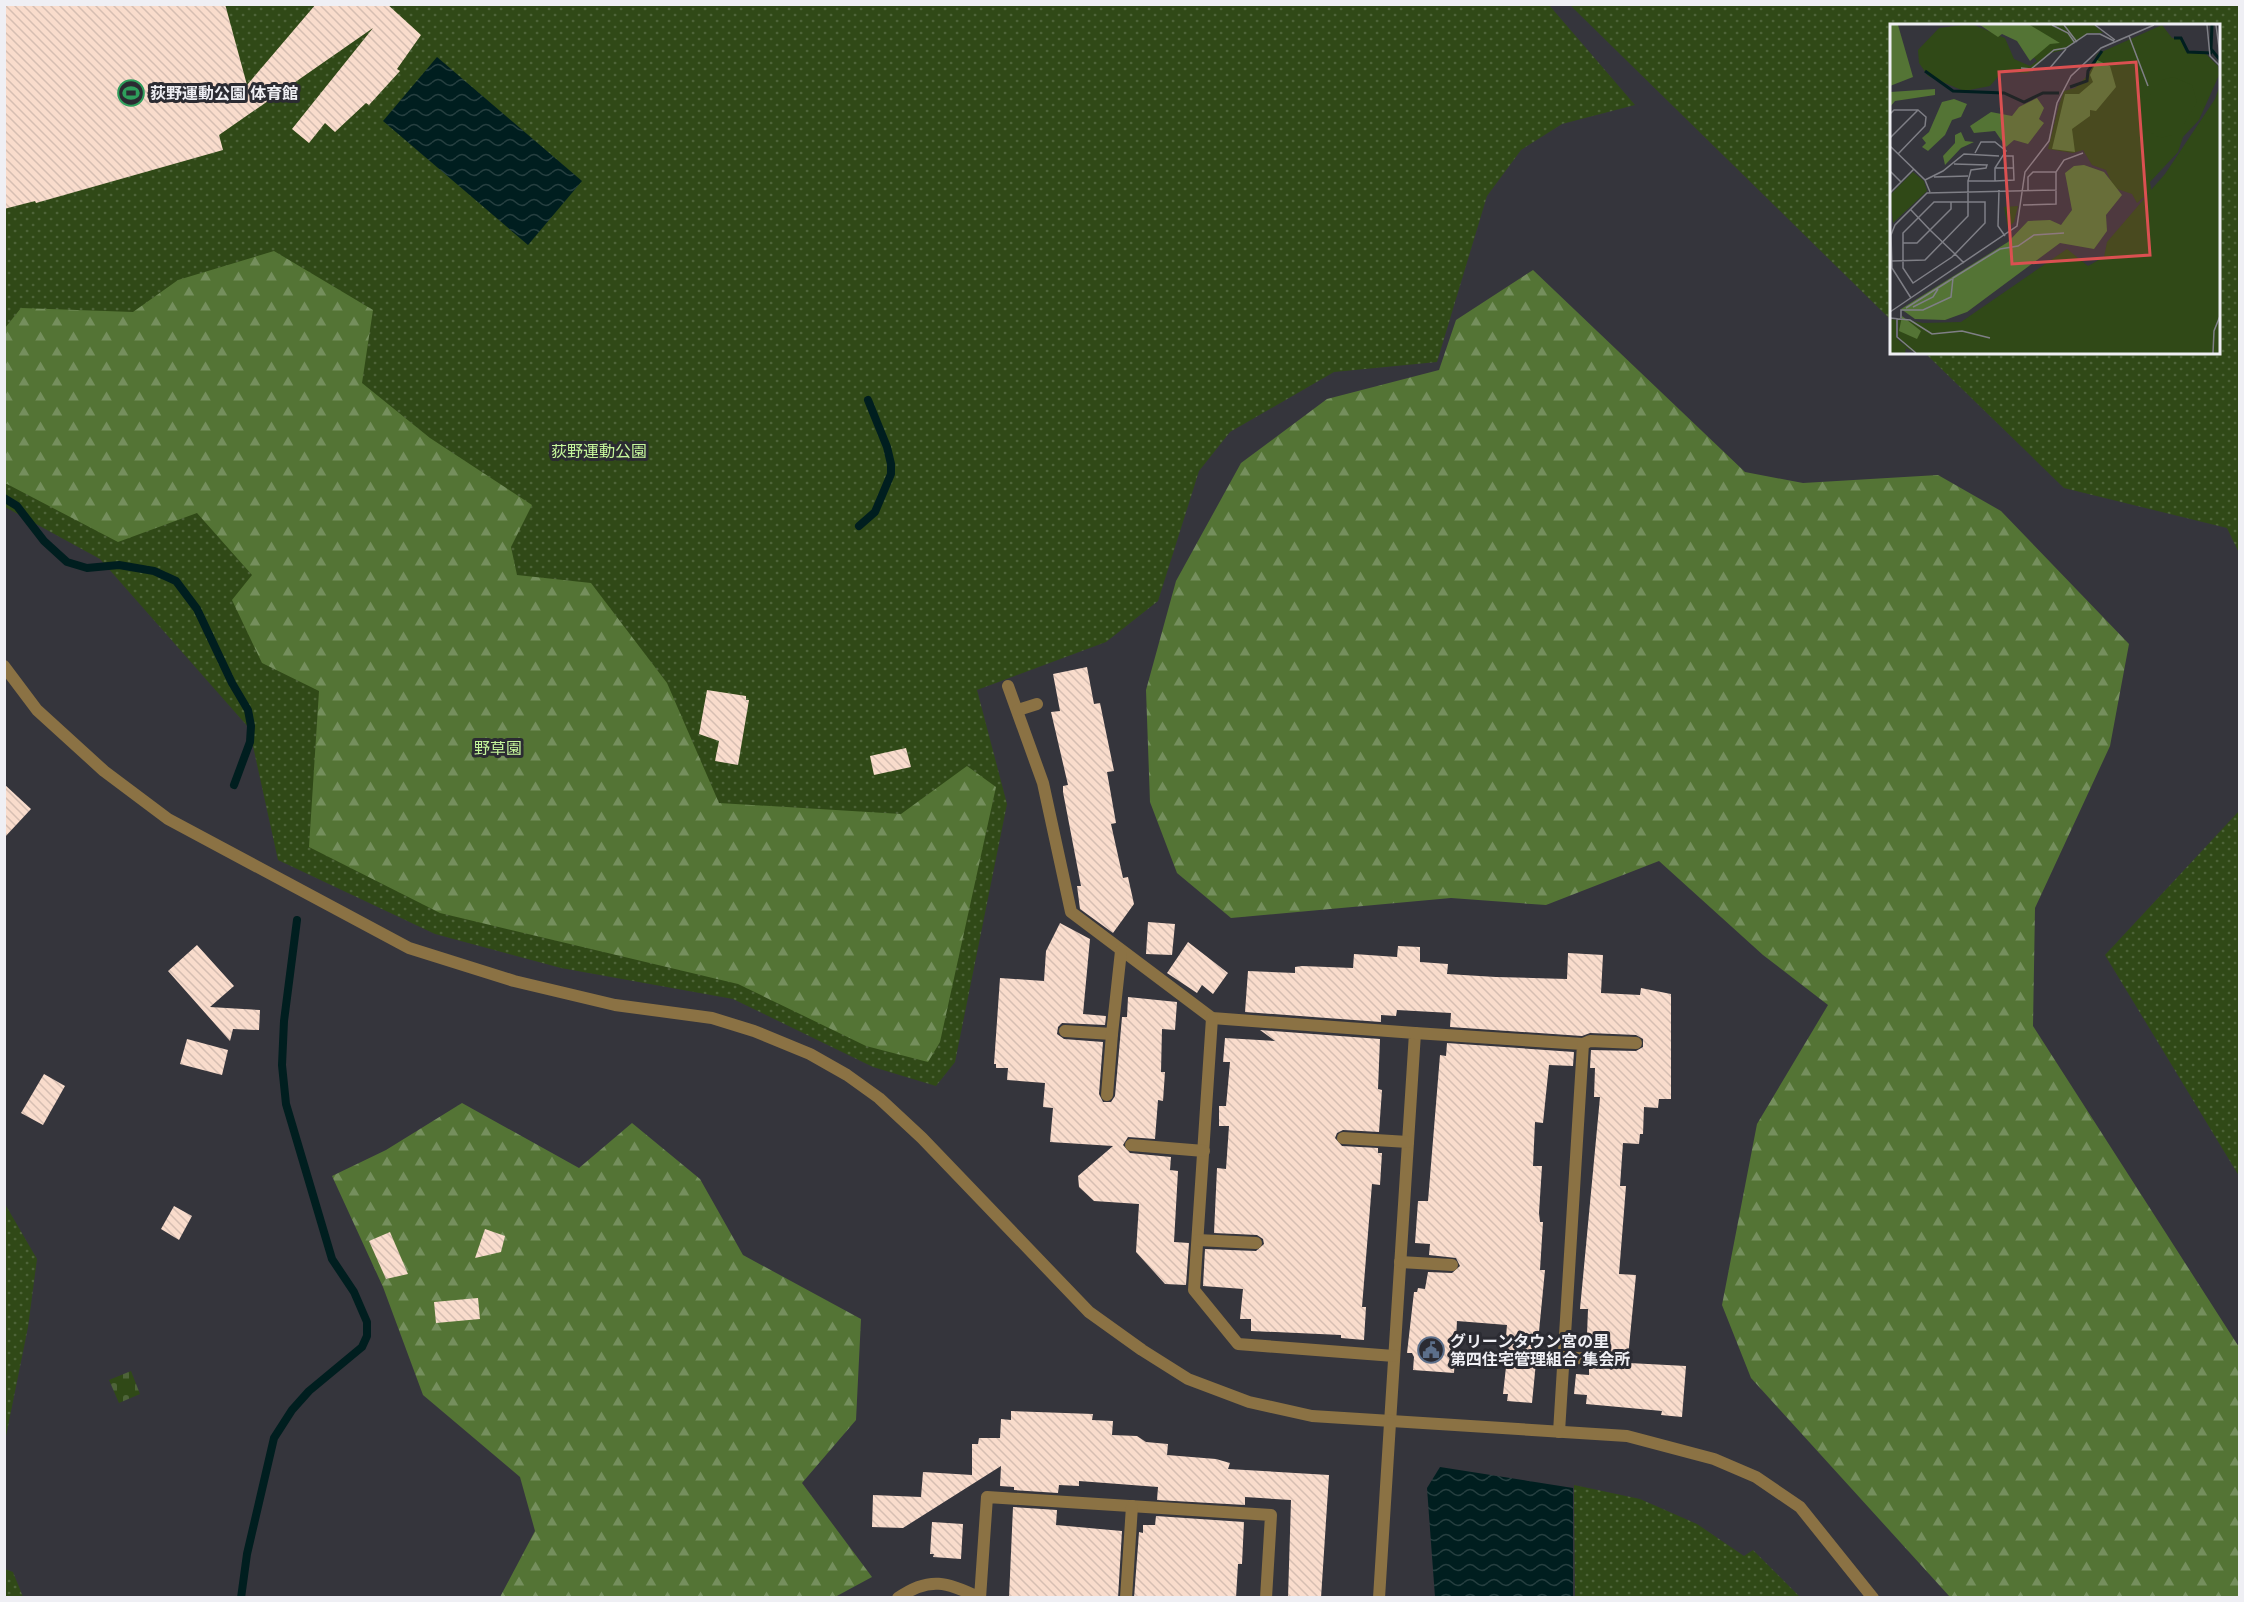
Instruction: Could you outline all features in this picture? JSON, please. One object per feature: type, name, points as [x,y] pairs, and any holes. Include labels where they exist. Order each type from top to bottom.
[{"type":"street","points":[[4,666],[37,710],[104,771],[168,819],[409,948],[514,981],[592,1000],[722,1022],[754,1031],[810,1054],[847,1075],[879,1098],[922,1138],[1089,1312],[1188,1379],[1250,1402],[1330,1418],[1627,1436],[1714,1458],[1756,1478],[1800,1507],[1873,1598]]},
{"type":"street","points":[[1008,686],[1042,783],[1071,912],[1212,1018],[1583,1044],[1590,1041],[1636,1043]]},
{"type":"street","points":[[1018,710],[1037,704]]},
{"type":"street","points":[[1107,1095],[1121,951]]},
{"type":"street","points":[[1212,1018],[1194,1290],[1238,1344],[1394,1356]]},
{"type":"street","points":[[1065,1031],[1112,1034]]},
{"type":"street","points":[[1379,1598],[1415,1033]]},
{"type":"street","points":[[1559,1432],[1583,1044]]},
{"type":"street","points":[[1342,1138],[1408,1142]]},
{"type":"street","points":[[1131,1145],[1203,1151]]},
{"type":"street","points":[[1198,1240],[1256,1243]]},
{"type":"street","points":[[1400,1262],[1452,1265]]},
{"type":"street","points":[[1563,1357],[1621,1361]]},
{"type":"street","points":[[898,1598],[924,1583],[954,1585],[980,1598],[987,1497],[1270,1515],[1266,1598]]},
{"type":"street","points":[[1126,1598],[1132,1506]]},
{"type":"green space","name":"荻野運動公園","points":[[5,5],[1549,5],[1635,105],[1562,124],[1521,150],[1487,196],[1437,362],[1334,372],[1230,432],[1199,471],[1158,601],[1106,642],[977,690],[1007,804],[955,1062],[936,1086],[873,1067],[733,999],[561,968],[435,934],[278,860],[249,728],[100,559],[5,507]]},
{"type":"green space","points":[[1570,5],[2239,5],[2239,553],[2227,528],[2064,488],[1926,354],[2220,354],[2220,24],[1890,24],[1890,319]]},
{"type":"green space","name":"野草園","points":[[274,251],[373,310],[362,383],[430,438],[532,505],[511,547],[517,575],[591,583],[667,683],[719,803],[901,814],[967,766],[996,787],[940,1042],[928,1062],[866,1046],[738,984],[440,913],[309,847],[319,691],[262,663],[232,600],[252,575],[197,513],[118,542],[5,483],[5,328],[21,308],[133,312],[178,280]]},
{"type":"green space","points":[[1533,270],[1745,472],[1803,483],[1938,475],[2001,511],[2129,644],[2110,746],[2035,908],[2033,1026],[2239,1347],[2239,1597],[1950,1597],[1751,1378],[1722,1305],[1757,1124],[1828,1005],[1763,955],[1659,861],[1546,905],[1451,898],[1231,918],[1177,873],[1150,802],[1146,690],[1176,581],[1241,463],[1327,399],[1439,370],[1456,320]]},
{"type":"green space","points":[[2239,811],[2239,1176],[2105,955]]},
{"type":"green space","points":[[462,1103],[579,1168],[632,1123],[700,1179],[743,1255],[861,1319],[856,1420],[802,1483],[872,1577],[835,1597],[500,1597],[535,1531],[520,1477],[423,1395],[383,1287],[332,1176],[386,1150]]},
{"type":"green space","points":[[5,1204],[37,1259],[28,1327],[5,1441]]},
{"type":"green space","points":[[131,1371],[140,1394],[119,1403],[109,1380]]},
{"type":"green space","points":[[1574,1485],[1640,1499],[1697,1524],[1744,1556],[1753,1550],[1800,1597],[1575,1597]]},
{"type":"green space","points":[[5,1569],[13,1572],[23,1597],[5,1597]]},
{"type":"water","points":[[437,57],[582,181],[528,245],[383,121]]},
{"type":"water","points":[[1440,1467],[1573,1488],[1573,1597],[1435,1597],[1427,1488]]},
{"type":"building","name":"荻野運動公園 体育館","points":[[4,4],[225,4],[247,85],[316,4],[387,4],[421,35],[397,69],[400,71],[369,105],[366,103],[335,132],[325,123],[309,143],[292,129],[373,28],[219,135],[223,150],[36,203],[35,201],[4,209]]},
{"type":"building","points":[[1087,667],[1094,704],[1100,703],[1114,771],[1107,772],[1116,823],[1111,824],[1123,878],[1128,877],[1134,904],[1113,933],[1080,909],[1077,886],[1081,886],[1063,792],[1063,786],[1068,785],[1051,712],[1060,711],[1053,674]]},
{"type":"building","points":[[707,690],[746,696],[746,700],[749,700],[738,765],[715,761],[719,741],[699,734]]},
{"type":"building","points":[[906,748],[911,767],[874,775],[870,756]]},
{"type":"building","points":[[4,784],[31,809],[4,838]]},
{"type":"building","points":[[1148,922],[1175,924],[1172,955],[1146,954]]},
{"type":"building","points":[[1060,923],[1090,939],[1083,1014],[1106,1016],[1105,1025],[1062,1023],[1058,1027],[1057,1034],[1064,1039],[1103,1042],[1099,1094],[1103,1102],[1111,1102],[1115,1096],[1122,1017],[1127,1017],[1128,997],[1177,1002],[1175,1030],[1162,1029],[1161,1072],[1165,1072],[1163,1101],[1158,1100],[1155,1139],[1128,1137],[1123,1145],[1130,1153],[1171,1157],[1170,1170],[1178,1171],[1174,1242],[1189,1243],[1186,1285],[1165,1284],[1136,1252],[1139,1204],[1094,1201],[1079,1187],[1078,1176],[1113,1146],[1050,1142],[1053,1108],[1043,1107],[1045,1083],[1007,1080],[1008,1068],[996,1068],[994,1064],[1000,978],[1044,981],[1046,951]]},
{"type":"building","points":[[1188,942],[1228,973],[1213,994],[1202,985],[1197,993],[1167,973]]},
{"type":"building","points":[[197,945],[234,986],[210,1007],[260,1010],[259,1030],[233,1029],[230,1041],[168,971]]},
{"type":"building","points":[[1398,946],[1420,947],[1420,962],[1448,964],[1447,974],[1496,977],[1567,979],[1568,953],[1603,955],[1601,993],[1640,995],[1641,988],[1671,994],[1671,1099],[1659,1099],[1658,1108],[1644,1107],[1643,1134],[1640,1134],[1639,1144],[1623,1143],[1620,1186],[1626,1186],[1619,1274],[1636,1275],[1628,1357],[1622,1353],[1590,1351],[1590,1335],[1587,1335],[1588,1309],[1580,1309],[1600,1097],[1594,1097],[1595,1068],[1590,1068],[1591,1050],[1636,1051],[1643,1047],[1643,1039],[1636,1035],[1590,1033],[1582,1036],[1450,1027],[1451,1013],[1397,1010],[1396,1016],[1381,1015],[1381,1022],[1245,1012],[1248,971],[1295,973],[1295,967],[1302,966],[1353,968],[1354,954],[1397,957]]},
{"type":"building","points":[[1260,1030],[1380,1039],[1378,1089],[1382,1090],[1379,1132],[1343,1130],[1337,1133],[1335,1138],[1342,1146],[1378,1148],[1378,1153],[1382,1153],[1380,1185],[1372,1184],[1362,1307],[1366,1307],[1364,1340],[1341,1338],[1341,1335],[1251,1331],[1251,1319],[1240,1319],[1243,1289],[1203,1286],[1205,1249],[1256,1251],[1264,1244],[1263,1239],[1257,1235],[1214,1233],[1217,1168],[1226,1169],[1229,1126],[1219,1126],[1219,1106],[1226,1106],[1230,1062],[1223,1062],[1225,1038],[1275,1041]]},
{"type":"building","points":[[187,1039],[228,1050],[222,1075],[180,1064]]},
{"type":"building","points":[[1447,1043],[1574,1052],[1573,1066],[1549,1065],[1543,1123],[1535,1122],[1533,1166],[1542,1166],[1539,1213],[1540,1222],[1543,1222],[1540,1270],[1545,1270],[1532,1403],[1507,1401],[1508,1394],[1503,1394],[1508,1349],[1505,1348],[1507,1325],[1457,1321],[1454,1373],[1413,1370],[1414,1357],[1412,1353],[1407,1353],[1414,1292],[1417,1292],[1418,1288],[1425,1289],[1428,1272],[1452,1273],[1460,1266],[1456,1258],[1429,1255],[1430,1244],[1415,1243],[1418,1201],[1428,1201],[1440,1055],[1446,1056]]},
{"type":"building","points":[[44,1074],[65,1086],[43,1125],[21,1113]]},
{"type":"building","points":[[174,1206],[192,1216],[179,1240],[161,1229]]},
{"type":"building","points":[[485,1229],[505,1236],[501,1252],[475,1258]]},
{"type":"building","points":[[390,1232],[408,1274],[386,1279],[369,1241]]},
{"type":"building","points":[[478,1298],[480,1319],[436,1323],[434,1302]]},
{"type":"building","points":[[1629,1363],[1686,1366],[1682,1417],[1661,1415],[1662,1411],[1586,1404],[1587,1395],[1574,1394],[1576,1374],[1589,1375],[1589,1367],[1624,1369]]},
{"type":"building","points":[[1011,1411],[1093,1414],[1092,1420],[1113,1421],[1112,1435],[1137,1436],[1146,1442],[1168,1444],[1167,1455],[1216,1459],[1230,1463],[1228,1469],[1329,1475],[1321,1598],[1288,1598],[1291,1500],[1245,1497],[1245,1505],[1157,1500],[1158,1487],[1079,1481],[1079,1486],[1059,1485],[1058,1493],[1014,1490],[1014,1487],[1000,1486],[1001,1466],[903,1528],[872,1527],[873,1495],[921,1497],[923,1472],[972,1475],[972,1444],[978,1444],[979,1438],[1000,1438],[1001,1419],[1011,1420]]},
{"type":"building","points":[[1013,1507],[1057,1510],[1056,1525],[1122,1531],[1118,1598],[1009,1598]]},
{"type":"building","points":[[1156,1516],[1244,1522],[1242,1564],[1238,1564],[1236,1598],[1134,1598],[1139,1532],[1143,1533],[1143,1525],[1155,1525]]},
{"type":"building","points":[[932,1522],[963,1524],[961,1559],[933,1557],[934,1554],[930,1554]]},
{"type":"waterway","points":[[859,526],[875,512],[891,474],[887,447],[868,400]]},
{"type":"waterway","points":[[4,498],[17,506],[44,541],[67,562],[87,568],[119,565],[154,571],[176,581],[197,609],[232,683],[248,710],[251,726],[250,742],[234,785]]},
{"type":"waterway","points":[[241,1598],[247,1554],[274,1438],[292,1410],[309,1391],[362,1347],[367,1336],[367,1322],[354,1292],[332,1259],[286,1104],[282,1065],[284,1021],[297,920]]},
{"type":"place","name":"荻野運動公園 体育館","points":[[131,93]]},
{"type":"place","name":"グリーンタウン宮の里 第四住宅管理組合 集会所","points":[[1431,1350]]}]
